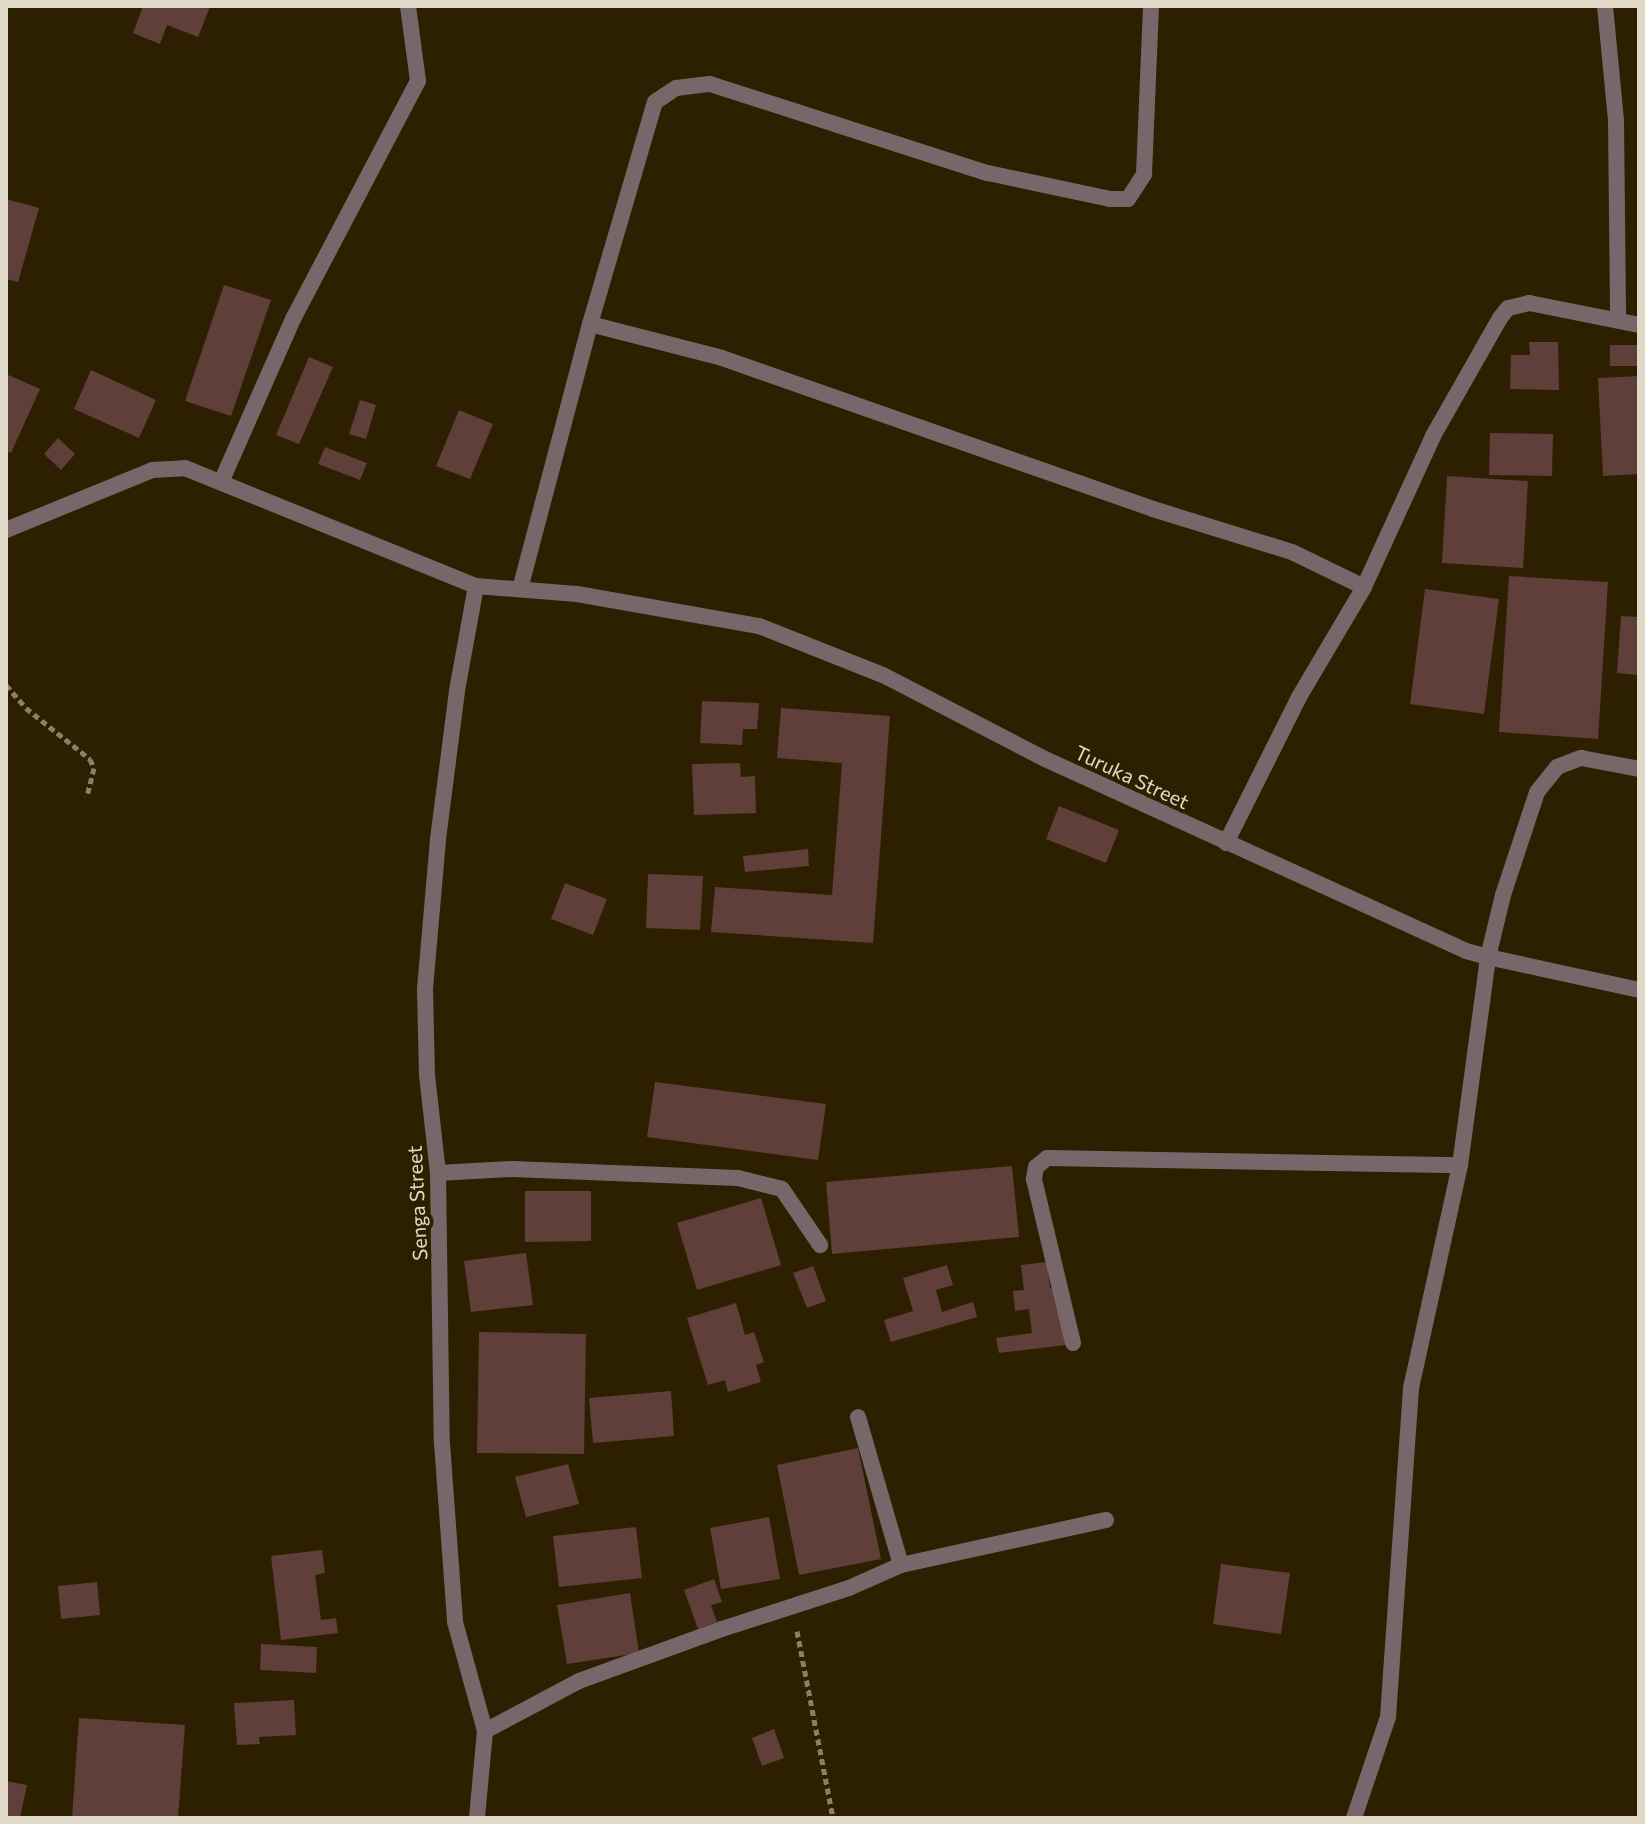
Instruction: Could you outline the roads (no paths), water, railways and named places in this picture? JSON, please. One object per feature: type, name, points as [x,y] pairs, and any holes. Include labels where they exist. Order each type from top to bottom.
[{"type":"street","points":[[222,480],[293,319],[418,81],[415,38],[408,6]]},
{"type":"street","points":[[520,589],[590,324],[655,102],[676,88],[710,84],[988,173],[1110,199],[1128,199],[1144,174],[1151,6]]},
{"type":"street","points":[[1605,6],[1616,120],[1618,319]]},
{"type":"street","points":[[1226,843],[1299,697],[1364,587],[1433,436],[1508,308],[1529,303],[1639,325]]},
{"type":"street","points":[[590,324],[722,358],[1153,509],[1292,552],[1364,587]]},
{"type":"street","name":"Turuka Street","points":[[6,530],[152,470],[185,468],[222,480],[476,586],[592,596],[759,626],[883,675],[1045,759],[1466,951],[1639,990]]},
{"type":"street","name":"Senga Street","points":[[476,586],[457,691],[438,840],[425,989],[427,1075],[438,1173],[442,1443],[455,1622],[485,1731],[477,1818]]},
{"type":"street","points":[[1354,1818],[1388,1717],[1411,1388],[1460,1165],[1488,957],[1503,895],[1537,792],[1557,767],[1581,758],[1639,769]]},
{"type":"street","points":[[1073,1343],[1034,1179],[1036,1167],[1047,1158],[1460,1165]]},
{"type":"street","points":[[438,1173],[513,1169],[738,1178],[782,1189],[820,1245]]},
{"type":"street","points":[[858,1417],[901,1565]]},
{"type":"street","points":[[485,1731],[579,1681],[849,1588],[901,1565],[1106,1520]]}]
